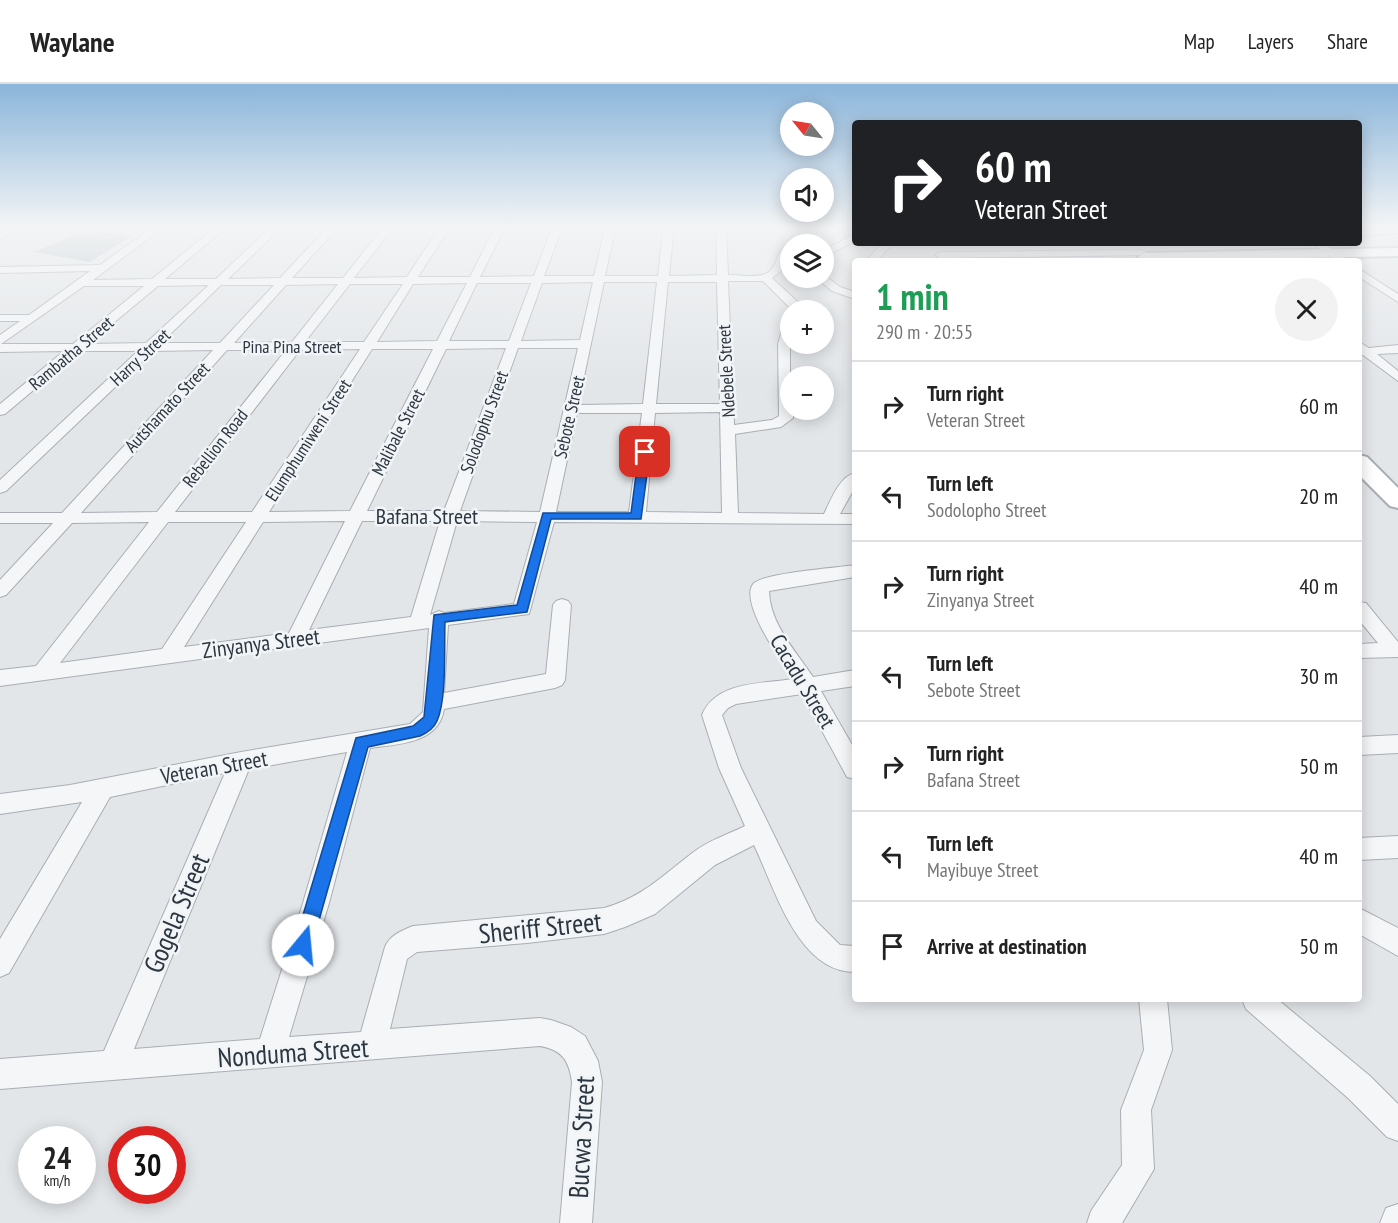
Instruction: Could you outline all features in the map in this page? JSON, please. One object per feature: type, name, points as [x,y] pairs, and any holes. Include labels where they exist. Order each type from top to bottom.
[{"type":"street","points":[[0,341],[86,278]]},
{"type":"street","name":"Rambatha Street","points":[[0,411],[160,278]]},
{"type":"street","name":"Harry Street","points":[[0,488],[224,278]]},
{"type":"street","name":"Autshamato Street","points":[[0,591],[285,278]]},
{"type":"street","points":[[79,283],[759,278]]},
{"type":"street","points":[[766,278],[791,300]]},
{"type":"street","points":[[1368,278],[1398,299]]},
{"type":"street","name":"Ndebele Street","points":[[721,279],[729,430],[730,518]]},
{"type":"street","name":"Rebellion Road","points":[[42,672],[348,280]]},
{"type":"street","name":"Elumphumiweni Street","points":[[169,654],[411,280]]},
{"type":"street","name":"Malibale Street","points":[[295,639],[473,280]]},
{"type":"street","name":"Solodophu Street","points":[[419,621],[450,516],[536,280]]},
{"type":"street","name":"Sebote Street","points":[[522,609],[547,516],[601,280]]},
{"type":"street","points":[[637,516],[663,280]]},
{"type":"street","points":[[834,288],[852,295]]},
{"type":"street","points":[[0,318],[31,318]]},
{"type":"street","name":"Pina Pina Street","points":[[0,348],[585,344]]},
{"type":"street","points":[[1362,349],[1398,349]]},
{"type":"street","points":[[1362,350],[1398,377]]},
{"type":"street","points":[[729,430],[776,424],[786,418],[785,354]]},
{"type":"street","points":[[570,409],[728,408]]},
{"type":"street","points":[[1362,465],[1395,494]]},
{"type":"street","points":[[830,518],[844,490],[852,481]]},
{"type":"street","name":"Bafana Street","points":[[0,518],[637,516],[852,519]]},
{"type":"street","name":"Cacadu Street","points":[[852,571],[768,583],[760,588],[760,602],[770,628],[808,686],[852,765]]},
{"type":"street","points":[[439,618],[434,703],[555,680],[562,605]]},
{"type":"street","name":"Zinyanya Street","points":[[0,678],[439,618],[522,609]]},
{"type":"street","points":[[1362,611],[1396,650]]},
{"type":"street","points":[[1362,651],[1396,650]]},
{"type":"street","points":[[852,679],[734,696],[715,706],[712,715],[730,768],[807,930],[831,954],[840,959],[852,959]]},
{"type":"street","name":"Veteran Street","points":[[0,804],[103,788],[241,761],[404,735],[426,724],[433,713],[434,703]]},
{"type":"street","points":[[270,1052],[316,903],[361,742]]},
{"type":"street","points":[[1362,746],[1398,744]]},
{"type":"street","name":"Gogela Street","points":[[112,1066],[241,761]]},
{"type":"street","points":[[0,964],[103,788]]},
{"type":"street","name":"Sheriff Street","points":[[372,1046],[394,956],[405,942],[413,939],[604,921],[625,915],[646,905],[721,848],[760,830]]},
{"type":"street","points":[[1362,849],[1398,847]]},
{"type":"street","points":[[1362,922],[1398,943]]},
{"type":"street","points":[[1103,1223],[1138,1169],[1136,1110],[1158,1050],[1153,1002]]},
{"type":"street","points":[[1260,1002],[1359,1087],[1398,1126]]},
{"type":"street","name":"Nonduma Street","points":[[0,1074],[540,1032],[562,1037],[580,1052]]},
{"type":"street","name":"Bucwa Street","points":[[576,1223],[587,1082],[585,1063],[580,1052]]},
{"type":"route","points":[[303,945],[361,742],[415,732],[422,728],[433,713],[439,618],[522,609],[547,516],[637,516],[645,452]]}]
